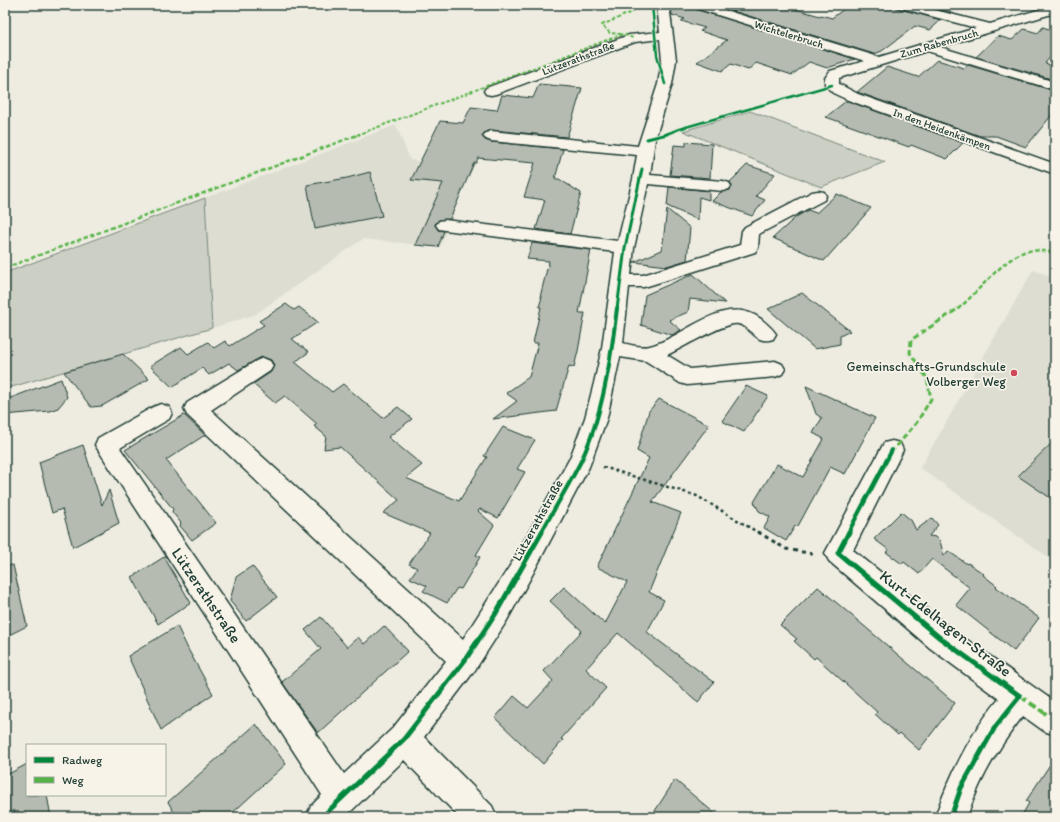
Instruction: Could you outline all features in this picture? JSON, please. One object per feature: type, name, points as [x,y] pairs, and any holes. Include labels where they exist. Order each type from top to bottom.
[{"type":"street","name":"Lützerathstraße","points":[[322,817],[404,739],[465,660],[518,575],[581,460],[596,418],[612,348],[625,248],[641,179],[647,138],[666,78],[669,60],[663,5]]},
{"type":"street","name":"Wichtelerbruch","points":[[699,5],[878,61]]},
{"type":"street","points":[[901,5],[989,28]]},
{"type":"street","name":"Zum Rabenbruch","points":[[832,85],[832,78],[836,74],[1055,9]]},
{"type":"street","points":[[1031,16],[1055,22]]},
{"type":"street","name":"Lützerathstraße","points":[[492,91],[633,38],[666,35]]},
{"type":"street","points":[[927,47],[1055,86]]},
{"type":"street","name":"In den Heidenkämpen","points":[[832,85],[838,90],[853,97],[1055,169]]},
{"type":"street","points":[[491,136],[645,151]]},
{"type":"street","points":[[641,179],[723,186]]},
{"type":"street","points":[[621,281],[644,281],[748,248],[751,231],[818,196]]},
{"type":"street","points":[[445,225],[625,248]]},
{"type":"street","points":[[612,348],[650,353],[671,346],[727,317],[740,316],[750,320],[766,334]]},
{"type":"street","points":[[650,353],[663,363],[687,377],[775,369]]},
{"type":"street","points":[[263,366],[195,409],[465,660]]},
{"type":"street","name":"Lützerathstraße","points":[[161,413],[106,445],[342,798]]},
{"type":"street","points":[[838,553],[892,450]]},
{"type":"street","name":"Kurt-Edelhagen-Straße","points":[[838,553],[940,638],[1055,720]]},
{"type":"street","points":[[951,817],[961,788],[995,727],[1020,696]]},
{"type":"street","points":[[404,739],[481,817]]},
{"type":"path","points":[[581,460],[697,496],[786,549],[811,554],[838,553]]},
{"type":"shaded area","points":[[750,111],[885,162],[821,187],[683,131]]},
{"type":"shaded area","points":[[396,125],[410,160],[472,167],[440,247],[363,239],[254,315],[212,328],[205,198]]},
{"type":"shaded area","points":[[205,198],[212,328],[5,389],[5,273]]},
{"type":"shaded area","name":"Gemeinschafts-Grundschule Volberger Weg","points":[[1033,270],[1055,278],[1055,562],[920,468]]},
{"type":"building","points":[[671,5],[688,5],[692,8],[855,59],[827,68],[809,62],[792,75],[756,63],[748,70],[731,64],[722,71],[697,62],[727,40],[700,31],[705,28],[681,21],[685,19],[672,15]]},
{"type":"building","points":[[713,5],[737,5],[751,9],[757,5],[781,5],[832,18],[849,5],[894,5],[897,8],[941,20],[930,30],[915,26],[882,51],[874,54]]},
{"type":"building","points":[[921,5],[957,5],[949,12]]},
{"type":"building","points":[[1043,27],[1055,31],[1055,52],[1045,63],[1055,67],[1055,80],[976,57],[998,36],[1012,40],[1024,29],[1038,33]]},
{"type":"building","points":[[937,60],[964,68],[968,65],[1055,91],[1055,111],[1026,147],[996,136],[980,136],[857,92],[887,67],[918,77]]},
{"type":"building","points":[[539,84],[582,88],[567,137],[491,130],[485,132],[482,136],[485,140],[491,142],[563,149],[555,179],[559,179],[581,193],[570,234],[536,229],[545,200],[524,197],[535,163],[478,158],[476,163],[474,163],[450,219],[439,220],[435,224],[438,230],[444,231],[438,247],[415,245],[443,183],[411,180],[440,121],[463,123],[471,107],[497,110],[502,95],[533,98]]},
{"type":"building","points":[[846,101],[963,143],[947,159],[911,145],[909,147],[826,117]]},
{"type":"building","points":[[686,142],[712,144],[710,178],[670,175],[674,145],[686,146]]},
{"type":"building","points":[[747,165],[775,174],[756,196],[765,200],[752,216],[712,201],[721,192],[730,190],[732,187],[730,182]]},
{"type":"building","points":[[370,172],[382,216],[315,229],[307,185],[347,178]]},
{"type":"building","points":[[669,187],[709,191],[709,200],[699,197],[698,220],[667,206]]},
{"type":"building","points":[[837,194],[871,208],[824,261],[773,238],[796,217],[808,210],[816,213]]},
{"type":"building","points":[[667,209],[690,228],[687,260],[667,266],[634,262],[662,250]]},
{"type":"building","points":[[532,243],[591,250],[579,313],[585,313],[578,351],[574,367],[569,366],[556,411],[493,419],[517,401],[506,393],[529,377],[538,343],[533,343],[541,307],[539,307],[542,297],[540,297],[549,261],[527,259]]},
{"type":"building","points":[[693,274],[725,303],[690,299],[688,312],[669,320],[681,330],[672,335],[641,325],[645,295]]},
{"type":"building","points":[[802,293],[850,331],[840,336],[840,344],[815,349],[768,309]]},
{"type":"building","points":[[286,304],[294,310],[299,307],[318,322],[292,339],[309,352],[295,362],[332,392],[343,384],[383,418],[398,407],[412,419],[388,437],[422,465],[406,478],[459,501],[487,457],[484,456],[503,427],[535,440],[517,469],[525,472],[498,518],[480,509],[478,511],[494,525],[476,555],[480,557],[461,589],[457,588],[447,603],[423,591],[427,586],[410,578],[417,568],[409,564],[430,533],[383,513],[399,500],[340,447],[324,449],[326,436],[314,426],[317,424],[285,396],[275,403],[253,384],[271,372],[274,365],[271,360],[262,357],[238,370],[229,363],[209,375],[202,368],[172,387],[150,366],[181,347],[188,354],[208,342],[214,348],[225,341],[230,346],[264,325],[259,321]]},
{"type":"building","points":[[123,354],[149,379],[102,406],[91,407],[64,372]]},
{"type":"building","points":[[61,379],[67,397],[58,408],[49,411],[5,415],[5,400]]},
{"type":"building","points":[[746,386],[768,396],[744,432],[722,421]]},
{"type":"building","points":[[806,386],[875,418],[845,474],[830,467],[798,526],[795,526],[786,541],[764,528],[770,517],[759,511],[754,502],[777,464],[803,477],[824,439],[813,433],[822,418],[816,414]]},
{"type":"building","points":[[659,399],[709,425],[652,502],[681,513],[649,592],[664,600],[647,632],[714,682],[698,702],[618,633],[586,669],[606,688],[561,739],[563,740],[543,764],[495,718],[514,696],[528,708],[553,681],[544,671],[582,631],[550,601],[564,587],[605,624],[627,582],[597,567],[649,458],[637,451],[649,411]]},
{"type":"building","points":[[184,415],[205,435],[166,460],[216,523],[192,540],[180,526],[181,523],[172,512],[173,509],[125,450]]},
{"type":"building","points":[[1055,440],[1055,501],[1018,476]]},
{"type":"building","points":[[83,445],[102,505],[109,490],[119,523],[73,547],[62,509],[52,513],[39,462]]},
{"type":"building","points":[[901,512],[911,520],[916,530],[932,518],[938,525],[929,536],[936,537],[940,541],[944,556],[948,551],[967,564],[968,563],[984,574],[983,575],[997,586],[996,587],[1039,618],[1014,651],[956,605],[970,588],[932,559],[919,574],[904,562],[902,564],[886,552],[889,550],[874,539]]},
{"type":"building","points":[[164,557],[191,603],[158,624],[132,577]]},
{"type":"building","points":[[13,565],[27,626],[5,637],[5,566]]},
{"type":"building","points":[[252,566],[277,597],[246,621],[230,601],[236,577]]},
{"type":"building","points":[[818,587],[955,703],[919,750],[900,733],[898,735],[875,714],[877,712],[816,657],[814,659],[794,641],[797,639],[780,625]]},
{"type":"building","points":[[321,617],[347,647],[358,637],[364,644],[384,626],[408,651],[318,733],[282,682],[321,649],[305,630]]},
{"type":"building","points":[[177,626],[213,694],[161,730],[128,656]]},
{"type":"building","points":[[256,724],[286,764],[228,817],[177,817],[168,802]]},
{"type":"building","points":[[1055,757],[1055,817],[1021,817],[1029,803],[1026,801]]},
{"type":"building","points":[[26,765],[26,796],[47,796],[51,817],[15,817],[14,810],[5,815],[5,776]]},
{"type":"building","points":[[675,780],[694,796],[719,817],[651,817]]},
{"type":"marked path","points":[[621,34],[610,33],[602,25],[632,12],[640,5]]},
{"type":"marked path","points":[[5,268],[623,34],[633,38]]},
{"type":"marked path","points":[[891,453],[917,422],[931,399],[927,378],[910,353],[911,340],[959,308],[1001,268],[1018,255],[1032,251],[1055,253]]},
{"type":"marked path","points":[[1020,696],[1055,720]]},
{"type":"cycle path","points":[[652,5],[657,55],[665,84]]},
{"type":"cycle path","points":[[647,139],[662,136],[679,129],[832,85]]},
{"type":"cycle path","points":[[322,817],[404,739],[465,660],[496,613],[522,569],[581,460],[596,418],[605,383],[612,348],[625,248],[642,169]]},
{"type":"cycle path","points":[[892,450],[838,553],[940,638],[1020,696],[995,727],[961,788],[951,817]]},
{"type":"place","name":"Gemeinschafts-Grundschule Volberger Weg","points":[[1014,373]]}]
